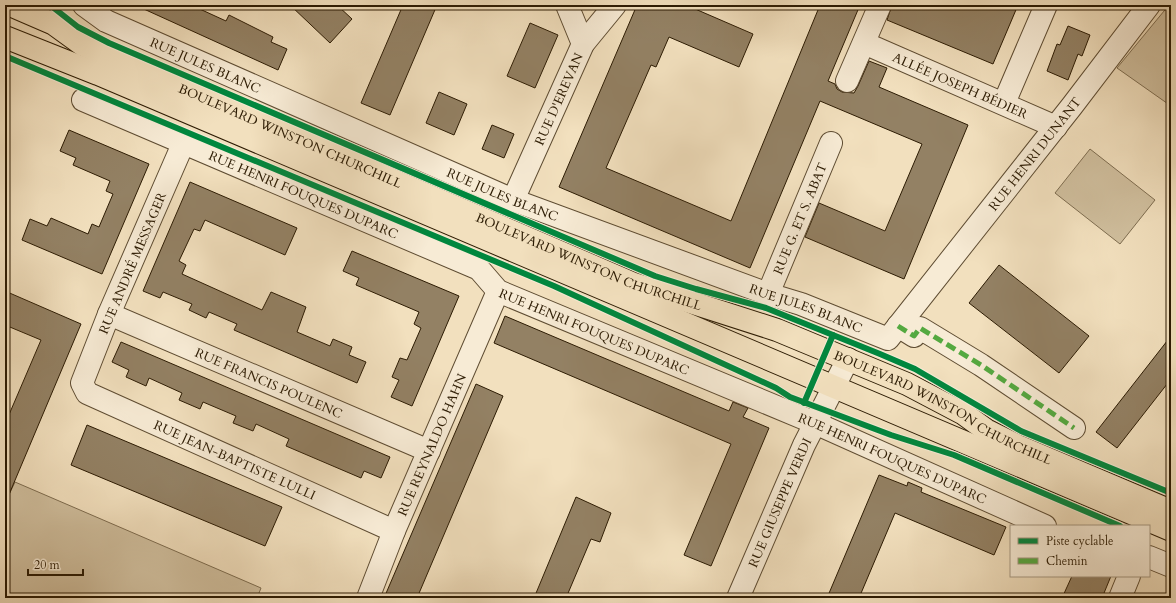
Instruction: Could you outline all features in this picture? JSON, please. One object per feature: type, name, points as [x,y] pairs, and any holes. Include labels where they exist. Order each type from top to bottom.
[{"type":"main road","name":"BOULEVARD WINSTON CHURCHILL","points":[[10,5],[54,24],[83,45],[634,284],[777,330],[907,384],[964,414],[986,430],[1018,446],[1171,511]]},
{"type":"main road","name":"BOULEVARD WINSTON CHURCHILL","points":[[5,37],[98,74],[1171,530]]},
{"type":"street","name":"RUE JULES BLANC","points":[[84,5],[106,21],[513,200],[768,294],[801,304],[888,339],[918,302]]},
{"type":"street","points":[[567,5],[584,44]]},
{"type":"street","name":"RUE D'EREVAN","points":[[513,200],[584,44],[615,5]]},
{"type":"street","points":[[847,81],[880,5]]},
{"type":"street","points":[[1004,103],[1046,5]]},
{"type":"street","name":"RUE HENRI DUNANT","points":[[918,302],[1056,127],[1149,5]]},
{"type":"street","name":"ALLÉE JOSEPH BÉDIER","points":[[864,43],[1056,127]]},
{"type":"street","name":"RUE HENRI FOUQUES DUPARC","points":[[83,100],[183,144],[479,269],[498,291],[815,423],[1043,525]]},
{"type":"street","name":"RUE ANDRÉ MESSAGER","points":[[82,382],[109,314],[183,144]]},
{"type":"street","name":"RUE G. ET S. ABAT","points":[[768,294],[831,144]]},
{"type":"street","name":"RUE REYNALDO HAHN","points":[[368,598],[394,531],[498,291]]},
{"type":"street","name":"RUE FRANCIS POULENC","points":[[109,314],[429,450]]},
{"type":"street","points":[[898,326],[914,336],[920,328],[981,364],[1074,428]]},
{"type":"street","name":"RUE GIUSEPPE VERDI","points":[[738,598],[804,445],[848,359]]},
{"type":"street","name":"RUE JEAN-BAPTISTE LULLI","points":[[82,382],[87,393],[394,531]]},
{"type":"street","points":[[1150,557],[1171,566]]},
{"type":"street","points":[[1120,598],[1129,577]]},
{"type":"shaded area","points":[[1169,5],[1171,5],[1171,106],[1117,68]]},
{"type":"shaded area","points":[[1090,149],[1155,200],[1120,244],[1055,193]]},
{"type":"shaded area","points":[[15,482],[261,588],[257,598],[5,598],[5,498],[7,499]]},
{"type":"building","points":[[135,5],[191,5],[226,21],[229,15],[273,37],[271,42],[287,49],[278,70]]},
{"type":"building","points":[[290,5],[337,5],[352,19],[330,43]]},
{"type":"building","points":[[403,5],[437,5],[390,115],[361,103]]},
{"type":"building","points":[[637,5],[686,5],[753,34],[739,67],[669,37],[656,67],[651,65],[606,168],[731,221],[820,5],[860,5],[828,81],[835,84],[837,89],[842,92],[854,93],[869,61],[887,68],[879,87],[968,125],[904,279],[805,237],[819,203],[885,231],[922,144],[820,101],[750,268],[559,187]]},
{"type":"building","points":[[892,5],[1018,5],[993,64],[887,20]]},
{"type":"building","points":[[530,23],[558,35],[535,88],[507,76]]},
{"type":"building","points":[[1068,26],[1090,35],[1082,56],[1078,54],[1068,80],[1047,71],[1057,44],[1060,45]]},
{"type":"building","points":[[439,92],[467,104],[454,135],[426,123]]},
{"type":"building","points":[[492,125],[514,134],[504,158],[482,149]]},
{"type":"building","points":[[69,130],[149,164],[102,274],[22,240],[30,219],[47,226],[51,218],[88,234],[92,224],[99,227],[113,194],[106,191],[110,181],[73,165],[76,158],[60,151]]},
{"type":"building","points":[[190,182],[297,228],[285,255],[205,220],[200,231],[194,229],[179,261],[186,265],[182,274],[262,310],[271,292],[306,307],[297,332],[330,346],[333,339],[352,347],[349,355],[366,362],[357,383],[234,330],[237,324],[209,312],[206,318],[189,310],[192,304],[163,292],[160,298],[143,291]]},
{"type":"building","points":[[352,251],[459,296],[412,406],[391,397],[399,380],[392,377],[400,358],[407,360],[421,328],[414,324],[419,312],[356,285],[359,278],[343,271]]},
{"type":"building","points":[[999,265],[1089,336],[1059,373],[969,303]]},
{"type":"building","points":[[5,291],[81,324],[5,504],[5,424],[41,340],[5,325]]},
{"type":"building","points":[[505,316],[729,411],[733,402],[748,408],[743,417],[769,428],[711,566],[684,555],[731,444],[494,343]]},
{"type":"building","points":[[1171,336],[1171,379],[1117,448],[1096,432]]},
{"type":"building","points":[[121,342],[390,457],[381,478],[364,471],[361,478],[286,446],[289,439],[256,424],[253,431],[233,423],[236,416],[203,402],[200,409],[179,400],[182,393],[149,378],[146,386],[126,377],[129,370],[112,362]]},
{"type":"building","points":[[476,384],[503,396],[417,598],[384,598]]},
{"type":"building","points":[[87,425],[282,507],[265,546],[71,465]]},
{"type":"building","points":[[879,475],[907,486],[908,482],[922,488],[921,492],[1006,527],[994,555],[895,513],[859,598],[827,598]]},
{"type":"building","points":[[576,497],[611,513],[600,542],[591,539],[566,598],[534,598]]},
{"type":"building","points":[[1072,577],[1111,577],[1102,598],[1062,598]]},
{"type":"marked path","points":[[898,326],[914,336],[920,328],[981,365],[1074,428]]},
{"type":"cycle path","points":[[50,5],[78,27],[109,43],[655,276],[766,308],[915,369],[1021,431],[1171,493]]},
{"type":"cycle path","points":[[5,56],[554,286],[776,388],[790,397],[891,435],[954,455],[1118,525]]},
{"type":"cycle path","points":[[804,403],[833,335]]}]
